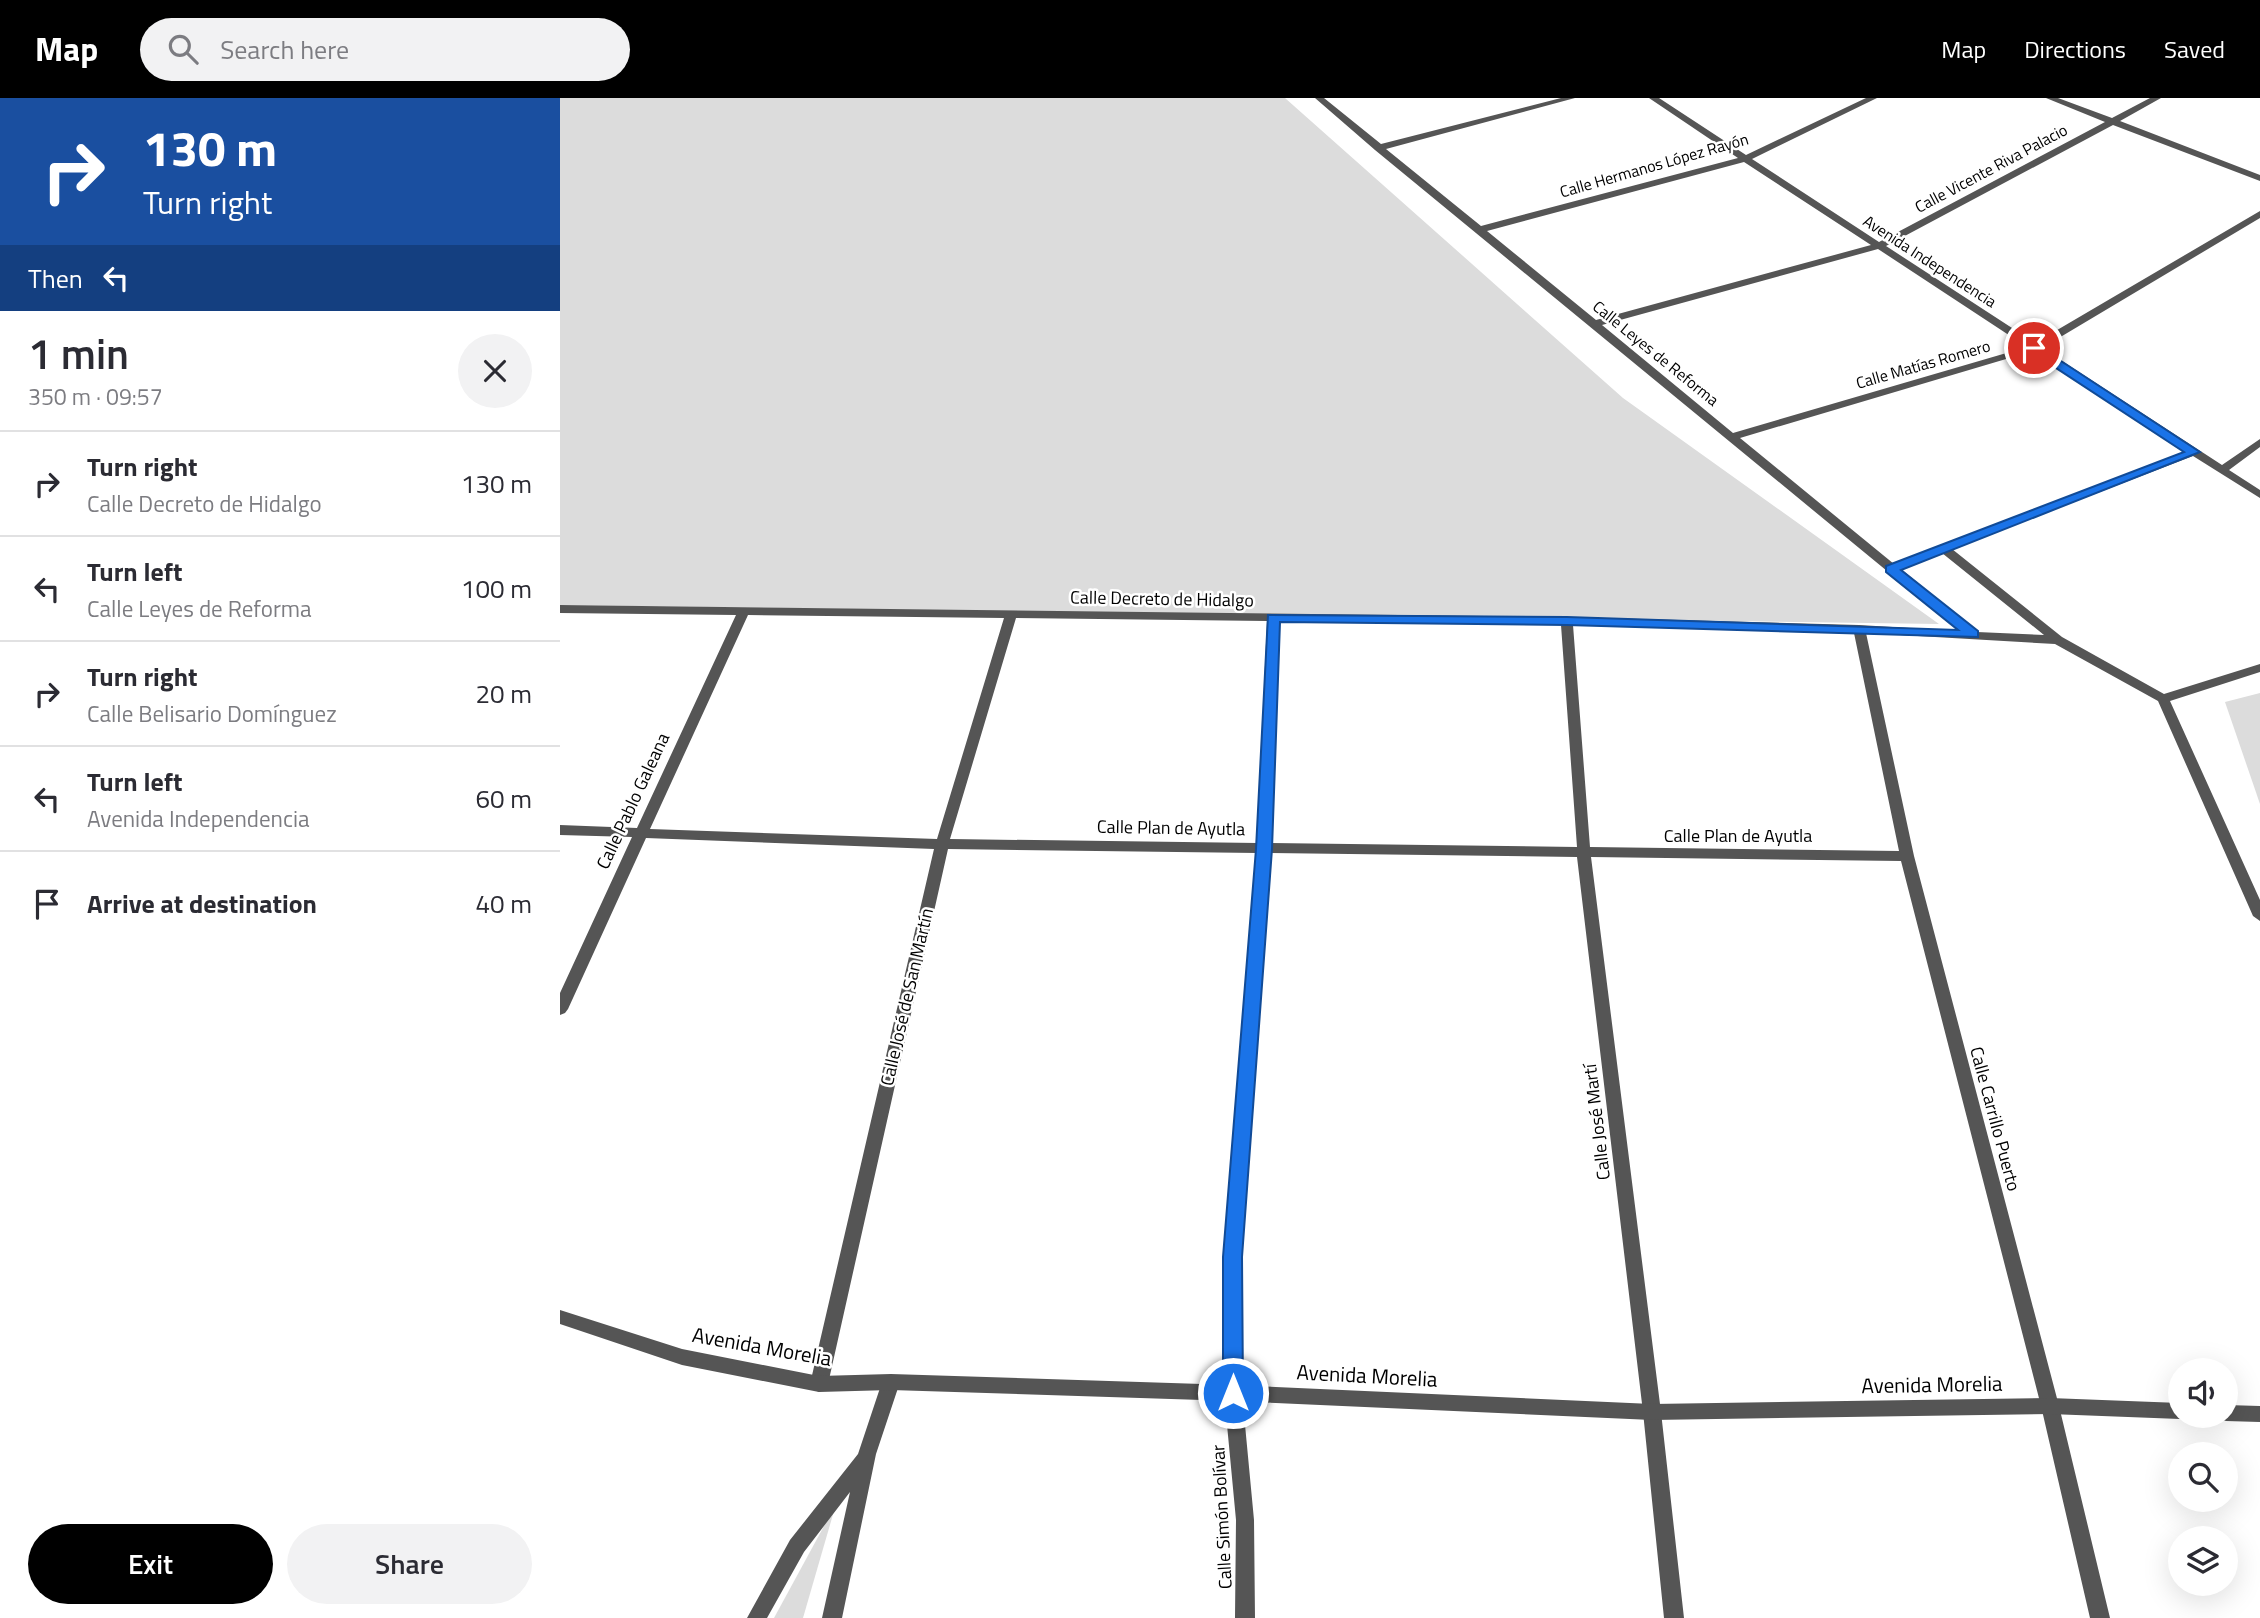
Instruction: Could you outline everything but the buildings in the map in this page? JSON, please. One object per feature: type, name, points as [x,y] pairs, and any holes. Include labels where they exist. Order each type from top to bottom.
[{"type":"street","name":"Calle Leyes de Reforma","points":[[1318,98],[1973,634]]},
{"type":"street","points":[[1378,148],[1571,98]]},
{"type":"street","name":"Avenida Independencia","points":[[1653,98],[2260,495]]},
{"type":"street","name":"Calle Hermanos López Rayón","points":[[1478,230],[1744,159],[1872,98]]},
{"type":"street","points":[[2050,98],[2260,178]]},
{"type":"street","name":"Calle Vicente Riva Palacio","points":[[1593,324],[1878,246],[2157,98]]},
{"type":"street","name":"Calle Matías Romero","points":[[1730,437],[2034,348],[2260,214]]},
{"type":"street","points":[[2222,470],[2260,442]]},
{"type":"street","points":[[1891,569],[2194,452]]},
{"type":"street","points":[[1943,548],[2058,640],[2163,699],[2260,916]]},
{"type":"street","name":"Calle Decreto de Hidalgo","points":[[560,609],[1567,621],[1858,629],[2058,640]]},
{"type":"street","name":"Calle Pablo Galeana","points":[[560,1009],[639,832],[744,610]]},
{"type":"street","name":"Calle José de San Martín","points":[[819,1384],[942,844],[1011,614]]},
{"type":"street","name":"Calle Simón Bolívar","points":[[1245,1618],[1245,1520],[1233,1393],[1232,1257],[1264,849],[1273,618]]},
{"type":"street","name":"Calle José Martí","points":[[1567,621],[1584,854],[1652,1412],[1674,1618]]},
{"type":"street","name":"Calle Carrillo Puerto","points":[[1858,629],[1907,856],[2050,1406],[2101,1618]]},
{"type":"street","points":[[2163,699],[2260,668]]},
{"type":"street","name":"Calle Plan de Ayutla","points":[[560,830],[942,844],[1907,856]]},
{"type":"street","name":"Avenida Morelia","points":[[560,1317],[682,1357],[819,1384],[891,1382],[1233,1393],[1652,1412],[2050,1406],[2168,1411]]},
{"type":"street","points":[[832,1618],[867,1454],[891,1382]]},
{"type":"street","points":[[2238,1413],[2260,1414]]},
{"type":"street","points":[[757,1618],[797,1546],[867,1454]]},
{"type":"shaded area","points":[[560,98],[1285,98],[1623,398],[1939,624],[560,605]]},
{"type":"shaded area","points":[[2260,693],[2260,804],[2225,702]]},
{"type":"shaded area","points":[[836,1504],[803,1618],[774,1618]]},
{"type":"route","points":[[1233,1393],[1232,1257],[1264,849],[1273,618],[1567,621],[1973,634],[1891,569],[2194,452],[2034,348]]}]
